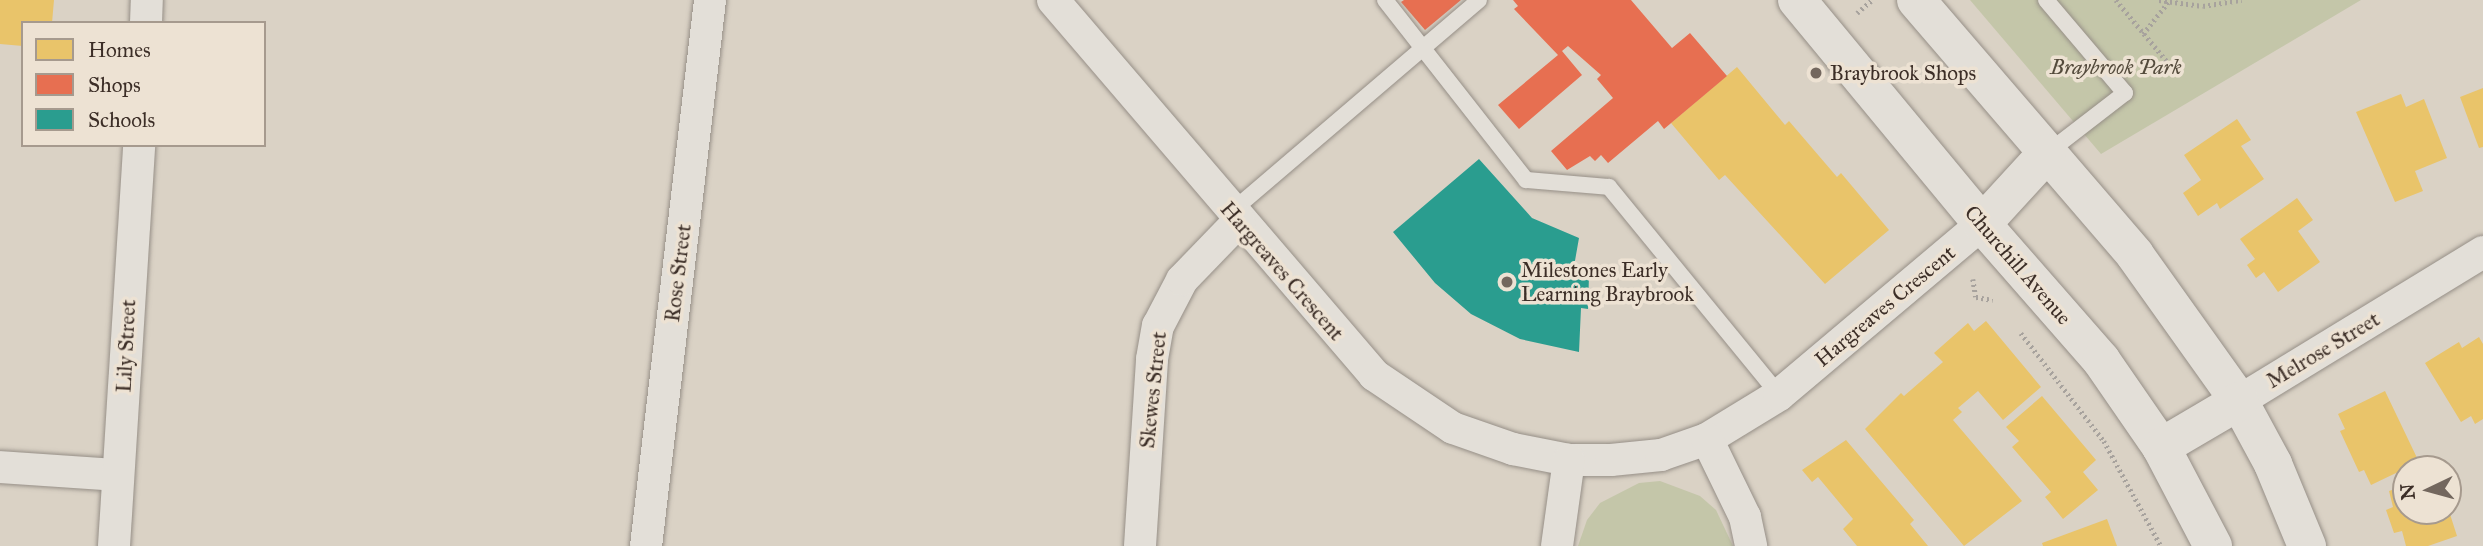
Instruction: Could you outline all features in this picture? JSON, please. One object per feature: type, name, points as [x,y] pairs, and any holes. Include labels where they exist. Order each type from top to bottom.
[{"type":"main road","name":"Churchill Avenue","points":[[1797,0],[1982,225],[2101,360],[2161,447],[2213,546]]},
{"type":"main road","points":[[1916,0],[2135,255],[2239,401],[2273,464],[2307,546]]},
{"type":"main road","name":"Hargreaves Crescent","points":[[1982,225],[2047,153]]},
{"type":"main road","name":"Melrose Street","points":[[2161,447],[2239,401]]},
{"type":"street","points":[[146,21],[147,0]]},
{"type":"street","name":"Rose Street","points":[[646,546],[710,0]]},
{"type":"street","name":"Hargreaves Crescent","points":[[1053,0],[1235,216],[1374,375],[1409,402],[1453,428],[1513,449],[1569,460],[1661,455],[1707,439],[1779,395],[1982,225]]},
{"type":"street","name":"Lily Street","points":[[114,546],[139,147]]},
{"type":"street","name":"Skewes Street","points":[[1140,546],[1152,359],[1158,326],[1182,280],[1235,216]]},
{"type":"street","name":"Melrose Street","points":[[2239,401],[2483,252]]},
{"type":"street","points":[[1707,439],[1745,517],[1751,546]]},
{"type":"street","points":[[1557,546],[1569,460]]},
{"type":"street","points":[[0,467],[118,475]]},
{"type":"lane","points":[[1385,0],[1526,180],[1609,187],[1779,395]]},
{"type":"lane","points":[[1235,216],[1479,0]]},
{"type":"lane","points":[[2046,0],[2125,93],[2047,153]]},
{"type":"path","points":[[2116,0],[2175,71]]},
{"type":"path","points":[[2159,0],[2203,6],[2242,0]]},
{"type":"path","points":[[2143,34],[2169,1]]},
{"type":"green space","name":"Braybrook Park","points":[[1970,0],[2361,0],[2101,154]]},
{"type":"green space","points":[[1660,481],[1700,496],[1716,510],[1733,546],[1578,546],[1587,520],[1600,503],[1639,483]]},
{"type":"building: Homes","points":[[0,0],[54,0],[52,21],[21,21],[21,46],[0,44]]},
{"type":"building: Homes","points":[[1737,67],[1785,125],[1789,121],[1837,177],[1841,173],[1889,230],[1825,284],[1725,175],[1719,180],[1671,123]]},
{"type":"building: Homes","points":[[2483,88],[2483,147],[2479,148],[2460,97]]},
{"type":"building: Homes","points":[[2401,94],[2406,107],[2424,99],[2447,158],[2415,171],[2423,191],[2395,202],[2356,112]]},
{"type":"building: Homes","points":[[2237,119],[2251,140],[2241,146],[2264,179],[2220,209],[2217,203],[2198,216],[2183,193],[2201,180],[2184,155]]},
{"type":"building: Homes","points":[[2297,198],[2313,220],[2298,231],[2320,262],[2278,292],[2264,272],[2256,278],[2247,265],[2255,259],[2240,239]]},
{"type":"building: Homes","points":[[1986,321],[2041,387],[2003,420],[1978,391],[1958,408],[1962,412],[1953,420],[2022,501],[1964,546],[1865,429],[1901,393],[1904,396],[1943,362],[1934,353],[1968,323],[1974,331]]},
{"type":"building: Homes","points":[[2479,337],[2483,344],[2483,419],[2475,424],[2471,416],[2461,422],[2425,363],[2459,342],[2462,348]]},
{"type":"building: Homes","points":[[2385,391],[2416,455],[2392,455],[2392,475],[2371,485],[2364,470],[2359,472],[2340,431],[2345,429],[2338,414]]},
{"type":"building: Homes","points":[[2042,396],[2096,460],[2083,472],[2098,490],[2063,519],[2045,497],[2051,492],[2012,447],[2019,441],[2006,427]]},
{"type":"building: Homes","points":[[1846,440],[1914,520],[1910,524],[1928,546],[1857,546],[1843,529],[1853,519],[1818,477],[1812,482],[1802,470]]},
{"type":"building: Homes","points":[[2392,507],[2392,525],[2453,525],[2457,536],[2428,546],[2406,546],[2402,531],[2394,533],[2386,510]]},
{"type":"building: Homes","points":[[2107,519],[2117,546],[2043,546],[2042,543]]},
{"type":"building: Shops","points":[[1461,0],[1425,30],[1401,2]]},
{"type":"building: Shops","points":[[1513,0],[1631,0],[1672,48],[1690,33],[1727,76],[1664,129],[1658,121],[1608,163],[1601,155],[1595,161],[1590,156],[1567,170],[1551,151],[1613,98],[1597,79],[1601,75],[1568,46],[1562,51],[1582,75],[1519,129],[1498,105],[1558,55],[1514,9],[1518,6]]},
{"type":"building: Schools","points":[[1479,159],[1532,218],[1579,238],[1573,272],[1589,275],[1588,309],[1581,308],[1579,352],[1520,339],[1471,314],[1435,283],[1393,232]]},
{"type":"place","name":"Braybrook Shops","points":[[1816,73]]},
{"type":"place","name":"Milestones Early Learning Braybrook","points":[[1507,282]]}]
